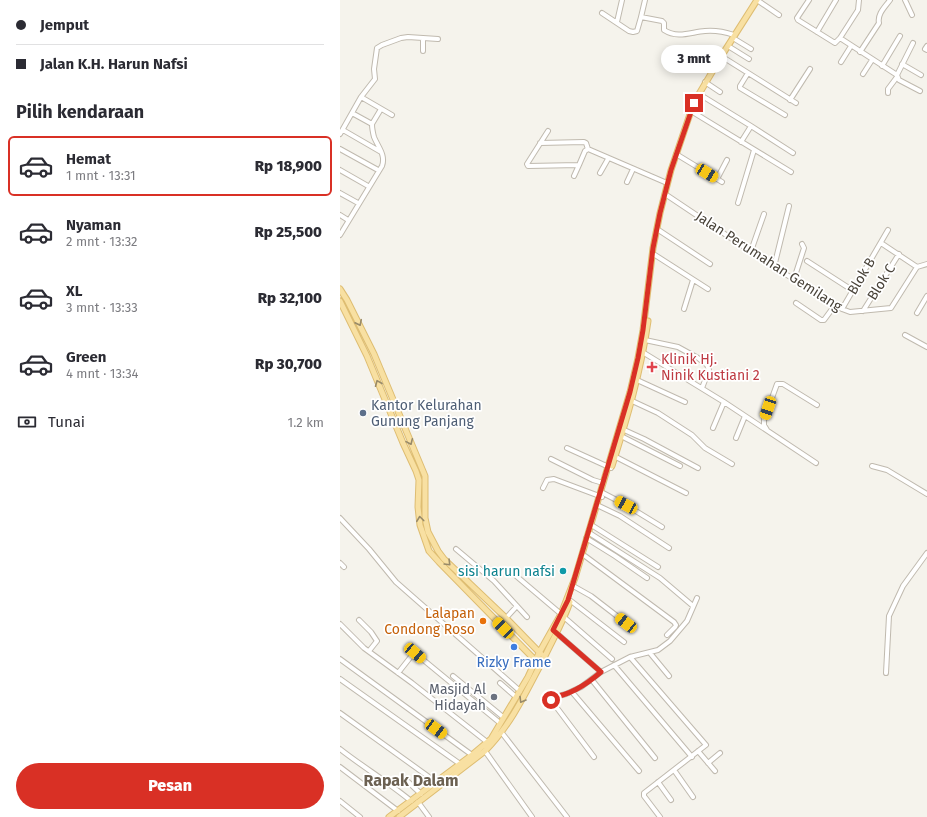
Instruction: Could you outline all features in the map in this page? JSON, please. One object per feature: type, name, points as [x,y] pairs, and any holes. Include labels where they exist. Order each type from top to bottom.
[{"type":"main road","points":[[630,400],[645,330],[655,255],[656,229],[667,183],[676,154],[698,94],[757,0]]},
{"type":"main road","points":[[389,817],[410,804],[418,802],[485,751],[502,733],[532,682],[571,601],[644,353],[653,248],[655,244]]},
{"type":"main road","points":[[340,289],[374,354],[425,476],[426,518],[428,532],[438,551],[544,657]]},
{"type":"main road","points":[[340,301],[367,356],[419,480],[418,507],[420,525],[429,550],[540,665]]},
{"type":"main road","points":[[367,356],[374,354]]},
{"type":"main road","points":[[614,456],[622,436],[622,429]]},
{"type":"main road","points":[[563,616],[593,526],[599,506],[603,484],[610,468]]},
{"type":"main road","points":[[400,817],[410,804],[421,794],[487,742],[520,691],[539,653],[555,632]]},
{"type":"street","points":[[617,22],[622,0]]},
{"type":"street","points":[[602,13],[629,31],[635,32],[638,27],[645,0]]},
{"type":"street","points":[[757,0],[779,15]]},
{"type":"street","points":[[809,0],[797,19],[834,43],[837,43],[858,10],[858,0]]},
{"type":"street","points":[[817,32],[836,0]]},
{"type":"street","points":[[860,52],[879,23],[879,15],[890,0]]},
{"type":"street","points":[[905,0],[912,15]]},
{"type":"street","points":[[641,17],[664,22],[664,30],[674,34],[690,34],[711,31],[734,36],[752,49]]},
{"type":"street","points":[[882,66],[900,36]]},
{"type":"street","points":[[382,152],[341,132],[360,97],[375,79],[374,69],[377,48],[401,38],[408,37],[438,40]]},
{"type":"street","points":[[423,38],[423,51]]},
{"type":"street","points":[[840,38],[896,75],[899,80],[920,91]]},
{"type":"street","points":[[888,93],[888,89],[913,43]]},
{"type":"street","points":[[728,46],[749,59]]},
{"type":"street","points":[[841,62],[851,46]]},
{"type":"street","points":[[927,46],[925,49],[927,50]]},
{"type":"street","points":[[721,56],[796,103]]},
{"type":"street","points":[[863,74],[872,60]]},
{"type":"street","points":[[902,64],[921,75]]},
{"type":"street","points":[[790,100],[810,69]]},
{"type":"street","points":[[748,73],[740,87],[785,115]]},
{"type":"street","points":[[705,82],[720,92]]},
{"type":"street","points":[[698,94],[793,153]]},
{"type":"street","points":[[360,97],[392,115]]},
{"type":"street","points":[[340,235],[383,162],[382,152],[374,136],[372,124],[381,109]]},
{"type":"street","points":[[691,111],[791,172]]},
{"type":"street","points":[[352,113],[372,124]]},
{"type":"street","points":[[741,142],[751,126]]},
{"type":"street","points":[[548,131],[527,164],[528,166],[579,166]]},
{"type":"street","points":[[544,138],[558,143]]},
{"type":"street","points":[[540,143],[584,142],[586,143],[588,149],[608,159],[667,183]]},
{"type":"street","points":[[340,148],[378,170]]},
{"type":"street","points":[[574,176],[585,151],[588,149]]},
{"type":"street","points":[[738,203],[754,150]]},
{"type":"street","points":[[676,154],[720,181],[727,160]]},
{"type":"street","points":[[600,174],[608,159]]},
{"type":"street","points":[[627,182],[633,169]]},
{"type":"street","points":[[340,170],[368,186]]},
{"type":"street","points":[[340,193],[358,204]]},
{"type":"street","name":"Jalan Perumahan Gemilang","points":[[665,194],[774,267],[835,305],[850,312],[890,308],[917,267]]},
{"type":"street","points":[[774,267],[789,206]]},
{"type":"street","points":[[751,251],[764,214]]},
{"type":"street","points":[[340,215],[348,220]]},
{"type":"street","points":[[656,229],[710,264]]},
{"type":"street","name":"Blok B","points":[[842,309],[888,230]]},
{"type":"street","points":[[881,243],[917,267],[927,264]]},
{"type":"street","points":[[796,280],[804,248],[802,244]]},
{"type":"street","name":"Blok C","points":[[863,311],[899,254]]},
{"type":"street","points":[[655,255],[708,289]]},
{"type":"street","points":[[807,261],[852,290]]},
{"type":"street","points":[[684,310],[693,280]]},
{"type":"street","points":[[917,313],[927,296]]},
{"type":"street","points":[[796,303],[821,320],[826,318],[835,305]]},
{"type":"street","points":[[905,335],[927,348]]},
{"type":"street","points":[[645,340],[678,347],[698,358],[707,365],[709,370],[702,388]]},
{"type":"street","points":[[644,353],[746,416],[816,463]]},
{"type":"street","points":[[637,380],[685,402]]},
{"type":"street","points":[[767,430],[764,420],[777,384],[783,384],[817,405]]},
{"type":"street","points":[[630,400],[658,413],[692,435],[705,448],[732,464]]},
{"type":"street","points":[[713,428],[724,402]]},
{"type":"street","points":[[736,438],[746,416]]},
{"type":"street","points":[[622,429],[698,468]]},
{"type":"street","points":[[622,436],[680,466]]},
{"type":"street","points":[[567,448],[610,468]]},
{"type":"street","points":[[614,456],[686,493]]},
{"type":"street","points":[[551,459],[603,484]]},
{"type":"street","points":[[872,466],[887,470],[927,494]]},
{"type":"street","points":[[543,488],[547,480],[554,479],[626,505],[662,527]]},
{"type":"street","points":[[599,506],[620,516],[670,548]]},
{"type":"street","points":[[340,518],[369,549],[396,582],[520,691]]},
{"type":"street","points":[[593,526],[658,567]]},
{"type":"street","points":[[589,537],[646,578]]},
{"type":"street","points":[[589,537],[660,578],[692,606]]},
{"type":"street","points":[[456,549],[494,581],[527,617]]},
{"type":"street","points":[[886,673],[889,616],[903,586],[927,553]]},
{"type":"street","points":[[585,556],[674,622],[676,625],[667,636]]},
{"type":"street","points":[[340,563],[344,567]]},
{"type":"street","points":[[515,575],[612,658]]},
{"type":"street","points":[[575,587],[591,596],[626,623]]},
{"type":"street","points":[[594,756],[551,700],[553,697],[572,692],[592,680],[600,671],[630,657],[650,653],[664,646],[681,630],[687,621],[692,606],[697,598]]},
{"type":"street","points":[[571,601],[624,642]]},
{"type":"street","points":[[506,618],[517,606]]},
{"type":"street","points":[[359,620],[371,632],[377,641],[369,651]]},
{"type":"street","points":[[340,624],[369,651],[487,742]]},
{"type":"street","points":[[555,632],[600,671]]},
{"type":"street","points":[[398,673],[415,653],[500,723]]},
{"type":"street","points":[[650,653],[669,676]]},
{"type":"street","points":[[630,657],[706,744],[705,747],[643,794],[660,817]]},
{"type":"street","points":[[340,659],[472,755]]},
{"type":"street","points":[[614,665],[692,757]]},
{"type":"street","points":[[453,676],[503,717]]},
{"type":"street","points":[[340,680],[460,764]]},
{"type":"street","points":[[592,680],[655,758]]},
{"type":"street","points":[[500,683],[516,697]]},
{"type":"street","points":[[572,692],[639,771]]},
{"type":"street","points":[[340,712],[436,782]]},
{"type":"street","points":[[502,733],[567,817]]},
{"type":"street","points":[[340,749],[369,771],[390,784],[410,804]]},
{"type":"street","points":[[485,751],[532,817]]},
{"type":"street","points":[[698,751],[715,771]]},
{"type":"street","points":[[708,763],[720,753]]},
{"type":"street","points":[[340,766],[398,811]]},
{"type":"street","points":[[674,770],[693,797]]},
{"type":"street","points":[[404,778],[421,794]]},
{"type":"street","points":[[658,782],[671,800]]},
{"type":"street","points":[[340,801],[360,817]]},
{"type":"street","points":[[418,802],[429,817]]},
{"type":"place","name":"Klinik Hj. Ninik Kustiani 2","points":[[652,367]]},
{"type":"place","name":"Kantor Kelurahan Gunung Panjang","points":[[363,413]]},
{"type":"place","name":"sisi harun nafsi","points":[[563,571]]},
{"type":"place","name":"Lalapan Condong Roso","points":[[483,621]]},
{"type":"place","name":"Rizky Frame","points":[[514,647]]},
{"type":"place","name":"Masjid Al Hidayah","points":[[494,697]]},
{"type":"district","name":"Rapak Dalam","points":[[411,780]]},
{"type":"route","points":[[551,700],[553,697],[561,696],[581,687],[601,672],[553,630],[568,600],[630,392],[643,330],[656,229],[667,183],[694,103]]}]
